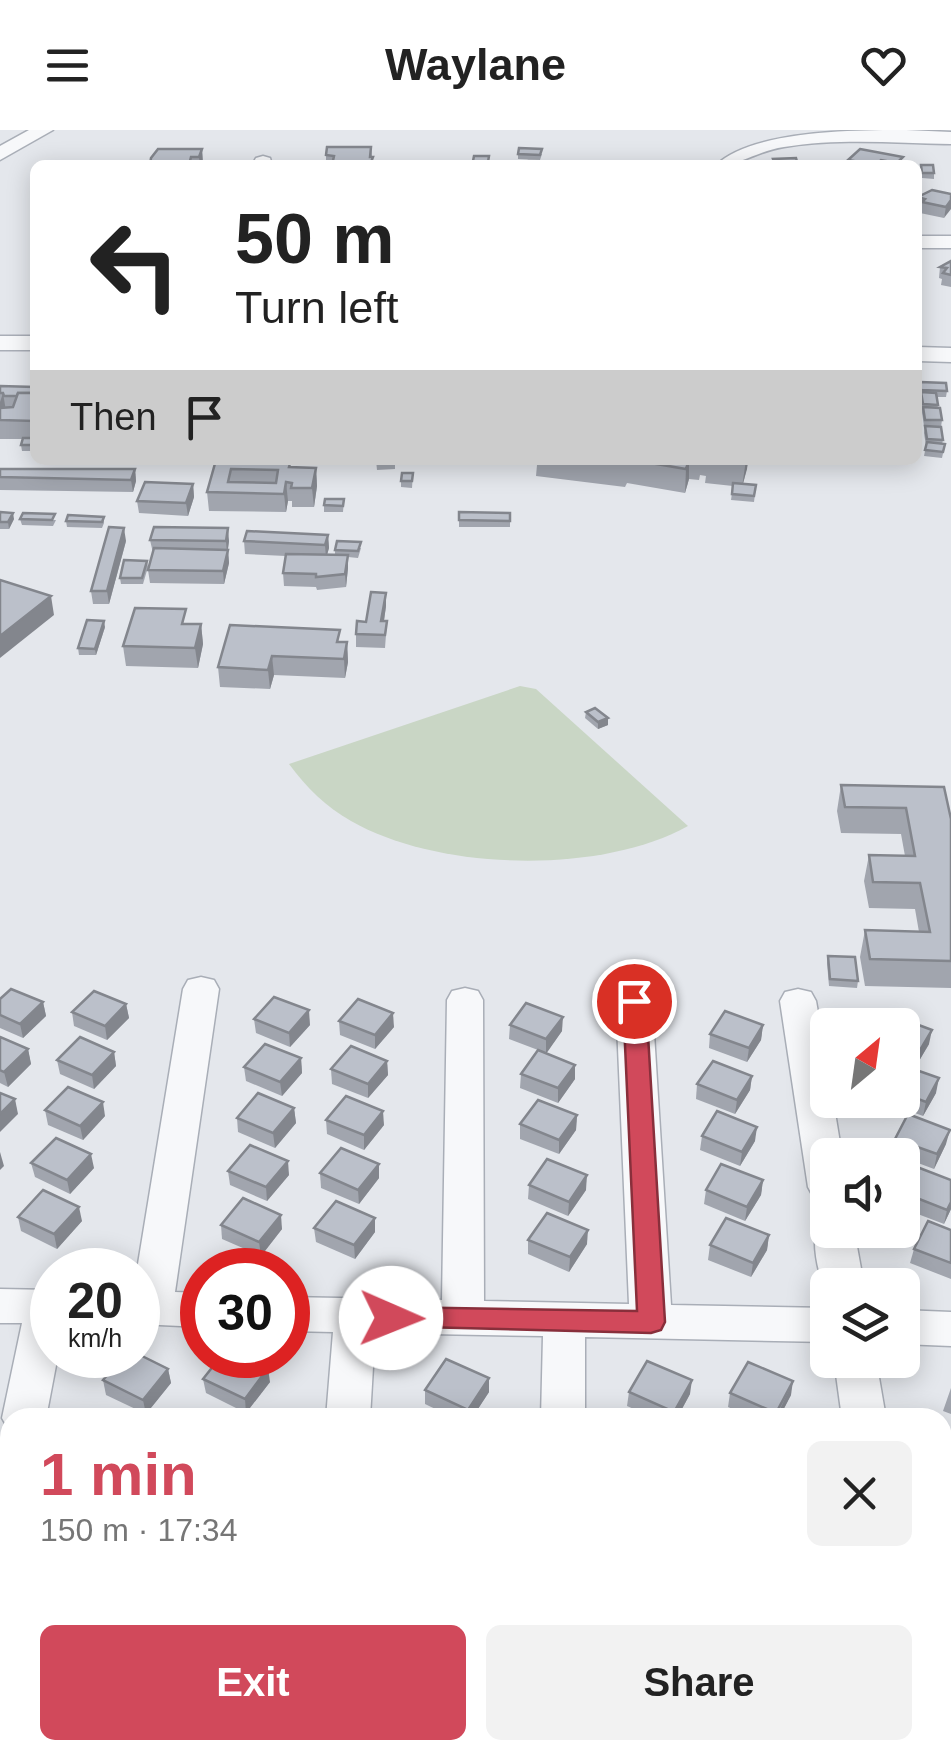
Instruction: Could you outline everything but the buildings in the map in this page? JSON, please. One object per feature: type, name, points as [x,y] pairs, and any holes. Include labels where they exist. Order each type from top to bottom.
[{"type":"street","points":[[0,154],[43,130]]},
{"type":"street","points":[[734,160],[759,144],[802,138],[897,134],[951,138]]},
{"type":"street","points":[[922,242],[951,242]]},
{"type":"street","points":[[0,343],[30,344]]},
{"type":"street","points":[[922,354],[951,355]]},
{"type":"street","points":[[0,358],[30,359]]},
{"type":"street","points":[[155,1248],[200,988]]},
{"type":"street","points":[[463,1319],[465,1000]]},
{"type":"street","points":[[634,1001],[651,1322]]},
{"type":"street","points":[[798,1002],[820,1138]]},
{"type":"street","points":[[0,1306],[30,1307]]},
{"type":"street","points":[[310,1315],[810,1326]]},
{"type":"street","points":[[349,1408],[355,1317]]},
{"type":"street","points":[[563,1408],[564,1321]]},
{"type":"street","points":[[920,1328],[951,1329]]},
{"type":"street","points":[[26,1408],[33,1378]]},
{"type":"street","points":[[858,1378],[862,1408]]},
{"type":"green space","points":[[520,686],[536,689],[688,826],[652,842],[610,853],[519,861],[473,857],[387,838],[351,821],[317,796],[289,764]]},
{"type":"route","points":[[391,1318],[651,1322],[634,1001]]}]
